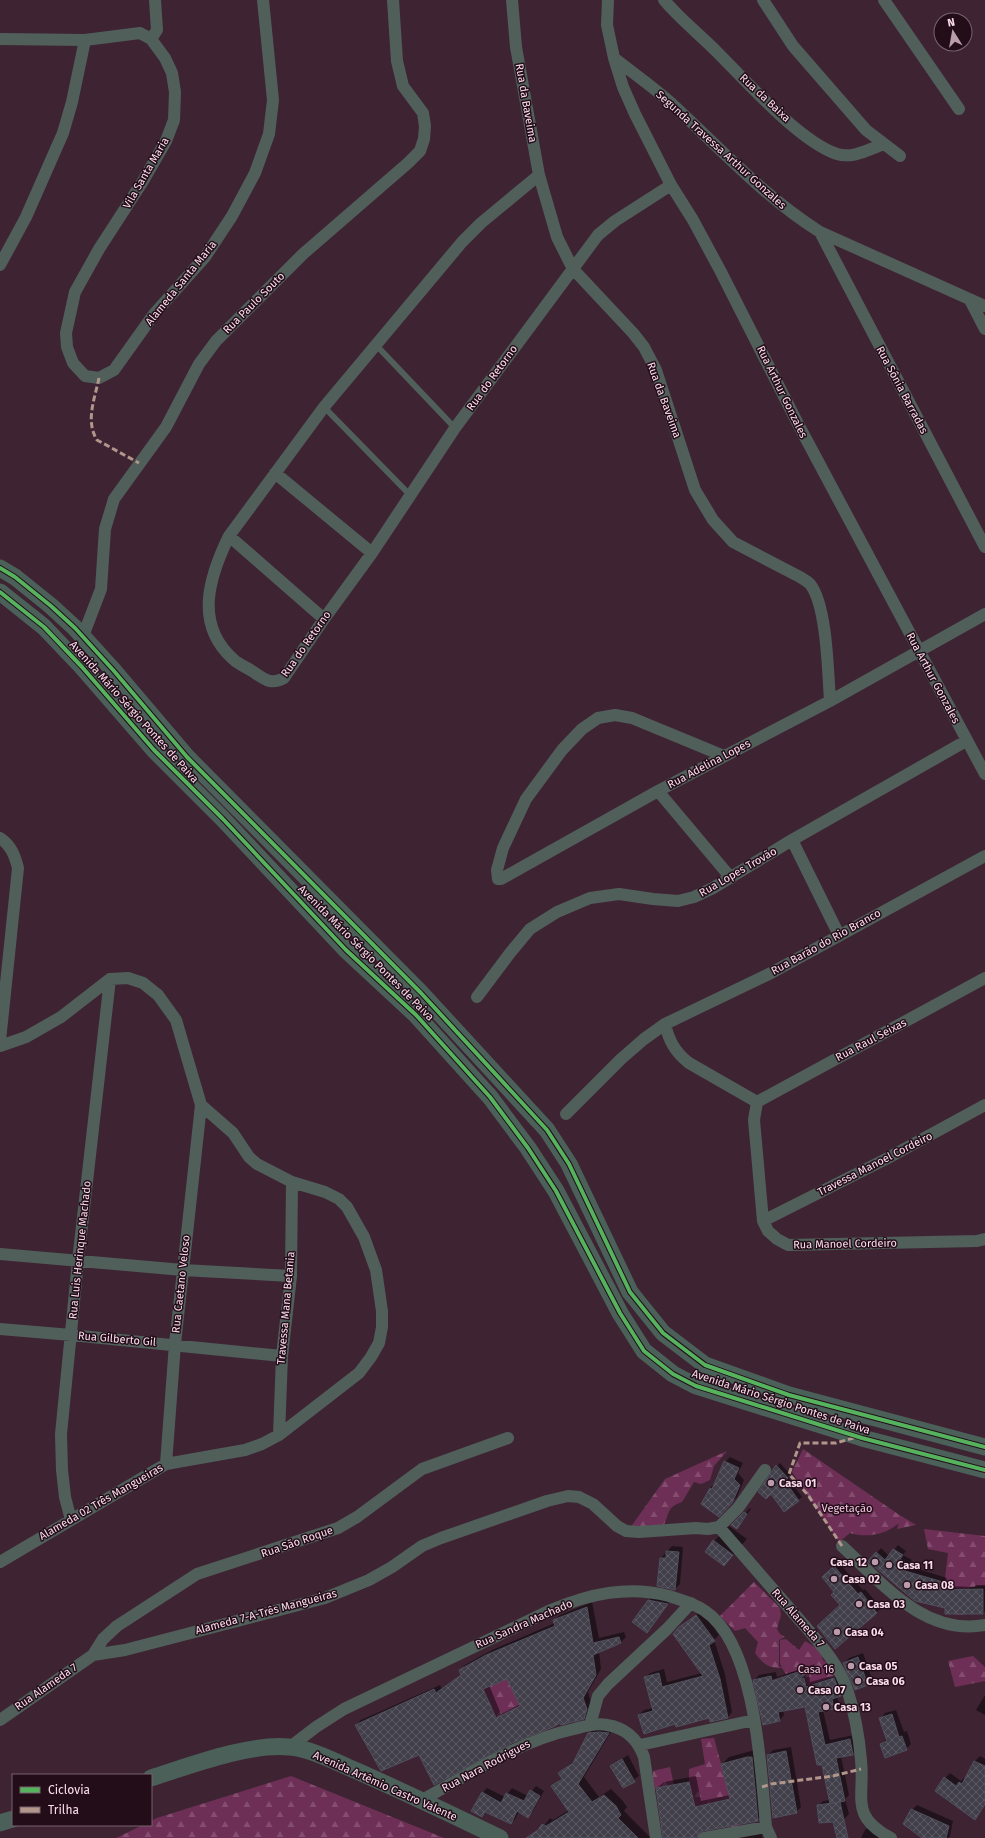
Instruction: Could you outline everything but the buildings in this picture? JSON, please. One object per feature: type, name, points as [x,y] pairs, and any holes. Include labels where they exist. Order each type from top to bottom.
[{"type":"main road","name":"Avenida Mário Sérgio Pontes de Paiva","points":[[0,568],[15,577],[51,606],[83,636],[187,757],[416,988],[547,1130],[569,1164],[630,1292],[663,1333],[704,1365],[782,1393],[985,1447]]},
{"type":"main road","name":"Avenida Mário Sérgio Pontes de Paiva","points":[[0,592],[44,627],[82,667],[154,750],[346,950],[416,1015],[490,1097],[528,1148],[556,1191],[620,1313],[644,1351],[673,1374],[696,1386],[862,1438],[985,1470]]},
{"type":"main road","name":"Avenida Artêmio Castro Valente","points":[[152,1778],[209,1760],[239,1753],[270,1747],[290,1747],[341,1764],[422,1800],[500,1838]]},
{"type":"main road","points":[[0,1823],[12,1819]]},
{"type":"street","points":[[0,39],[85,40],[140,33],[151,39],[157,30],[155,0]]},
{"type":"street","name":"Alameda Santa Maria","points":[[66,333],[67,347],[73,363],[85,376],[99,378],[114,370],[154,314],[205,257],[232,216],[254,173],[269,134],[273,100],[263,0]]},
{"type":"street","name":"Rua Paulo Souto","points":[[83,636],[101,589],[105,530],[114,500],[166,427],[199,364],[216,340],[302,254],[420,151],[424,139],[425,126],[423,113],[404,86],[400,74],[397,61],[393,0]]},
{"type":"street","name":"Rua da Baveima","points":[[512,0],[516,47],[539,175],[557,237],[572,270],[633,333],[644,347],[656,370],[695,490],[713,520],[733,542],[809,583],[816,594],[822,618],[830,701]]},
{"type":"street","name":"Rua Arthur Gonzales","points":[[608,0],[607,25],[614,58],[623,87],[671,185],[693,220],[718,265],[797,422],[966,742],[985,774]]},
{"type":"street","name":"Rua da Baixa","points":[[664,0],[677,16],[807,137],[824,148],[837,154],[846,155],[857,154],[884,144]]},
{"type":"street","points":[[763,0],[793,46],[866,130],[900,156]]},
{"type":"street","points":[[884,0],[959,109]]},
{"type":"street","name":"Vila Santa Maria","points":[[66,333],[75,292],[80,282],[99,249],[143,181],[166,141],[174,120],[175,92],[172,74],[165,58],[151,39]]},
{"type":"street","points":[[0,265],[26,218],[63,133],[72,102],[85,40]]},
{"type":"street","name":"Segunda Travessa Arthur Gonzales","points":[[614,58],[670,102],[766,193],[797,217],[820,232],[985,306]]},
{"type":"street","name":"Rua do Retorno","points":[[539,175],[481,223],[462,242],[324,406],[228,536],[218,557],[208,600],[210,622],[218,641],[234,660],[264,680],[277,682],[284,678],[324,619],[372,553],[455,428],[598,235],[615,221],[671,185]]},
{"type":"street","name":"Rua Sônia Barradas","points":[[820,232],[985,548]]},
{"type":"street","points":[[970,300],[985,329]]},
{"type":"street","points":[[275,474],[372,553]]},
{"type":"street","points":[[228,536],[324,619]]},
{"type":"street","name":"Rua Adelina Lopes","points":[[724,756],[632,718],[615,715],[598,718],[582,729],[562,750],[526,799],[503,848],[497,870],[498,879],[501,879],[658,791],[830,701],[985,614]]},
{"type":"street","name":"Rua Lopes Trovão","points":[[477,998],[510,953],[530,929],[556,912],[590,898],[619,894],[678,900],[694,897],[731,878],[792,840],[966,742]]},
{"type":"street","points":[[658,791],[731,878]]},
{"type":"street","points":[[0,838],[11,848],[16,857],[18,868],[0,1041]]},
{"type":"street","points":[[792,840],[839,935]]},
{"type":"street","name":"Rua Barão do Rio Branco","points":[[566,1114],[621,1059],[644,1039],[665,1024],[771,973],[985,856]]},
{"type":"street","points":[[0,1046],[26,1037],[61,1017],[110,979],[128,978],[143,984],[158,995],[170,1009],[176,1020],[201,1105]]},
{"type":"street","name":"Rua Raul Seixas","points":[[757,1102],[985,978]]},
{"type":"street","name":"Rua Luis Herinque Machado","points":[[71,1520],[65,1497],[62,1470],[61,1434],[78,1261],[110,979]]},
{"type":"street","points":[[665,1024],[671,1045],[679,1056],[757,1102],[754,1120],[763,1221]]},
{"type":"street","name":"Alameda 02 Três Mangueiras","points":[[0,1562],[166,1464],[245,1450],[262,1444],[279,1434],[358,1373],[371,1358],[379,1343],[382,1327],[381,1293],[376,1270],[364,1237],[347,1207],[339,1199],[325,1192],[292,1182],[257,1164],[249,1157],[233,1133],[201,1105]]},
{"type":"street","name":"Rua Caetano Veloso","points":[[166,1464],[175,1344],[201,1105]]},
{"type":"street","name":"Travessa Manoel Cordeiro","points":[[763,1221],[886,1159],[985,1105]]},
{"type":"street","name":"Travessa Mana Betania","points":[[279,1434],[282,1356],[291,1276],[292,1182]]},
{"type":"street","name":"Rua Manoel Cordeiro","points":[[763,1221],[768,1231],[777,1239],[788,1245],[971,1242],[985,1239]]},
{"type":"street","points":[[0,1254],[183,1270],[291,1276]]},
{"type":"street","name":"Rua Gilberto Gil","points":[[0,1329],[71,1334],[282,1356]]},
{"type":"street","name":"Rua São Roque","points":[[93,1655],[103,1639],[117,1626],[197,1574],[338,1528],[357,1517],[422,1469],[508,1438]]},
{"type":"street","points":[[719,1527],[740,1504],[765,1470]]},
{"type":"street","name":"Alameda 7-A-Três Mangueiras","points":[[93,1655],[125,1650],[325,1598],[369,1580],[392,1567],[422,1546],[441,1538],[547,1501],[568,1496],[579,1497],[593,1504],[617,1526],[626,1531],[639,1532],[696,1528],[708,1529],[719,1527]]},
{"type":"street","name":"Rua Alameda 7","points":[[719,1527],[823,1646],[838,1670],[847,1690],[856,1719],[862,1769],[860,1796],[866,1818],[870,1824],[891,1838]]},
{"type":"street","points":[[842,1546],[899,1600],[918,1613],[943,1623],[973,1627],[985,1625]]},
{"type":"street","name":"Rua Sandra Machado","points":[[290,1747],[316,1727],[344,1710],[502,1633],[572,1601],[608,1592],[629,1590],[652,1592],[692,1603],[706,1611],[731,1641],[739,1657],[754,1720],[766,1827],[771,1838]]},
{"type":"street","points":[[590,1725],[598,1696],[608,1684],[668,1629],[692,1603]]},
{"type":"street","name":"Rua Alameda 7","points":[[0,1720],[93,1655]]},
{"type":"street","points":[[656,1838],[644,1757],[640,1745],[754,1720]]},
{"type":"street","name":"Rua Nara Rodrigues","points":[[422,1800],[532,1741],[562,1732],[590,1725],[607,1724],[622,1729],[632,1736],[640,1745]]},
{"type":"street","points":[[704,1838],[766,1827]]},
{"type":"lane","points":[[376,345],[455,428]]},
{"type":"lane","points":[[324,406],[410,495]]},
{"type":"green space","name":"Vegetação","points":[[803,1449],[916,1525],[897,1529],[899,1523],[882,1533],[869,1535],[850,1533],[839,1542],[792,1472]]},
{"type":"green space","points":[[727,1451],[714,1466],[710,1480],[701,1484],[694,1482],[682,1502],[673,1506],[663,1527],[630,1528],[665,1479]]},
{"type":"green space","points":[[924,1529],[985,1536],[985,1586],[970,1587],[969,1614],[956,1615],[956,1588],[944,1587],[948,1553],[928,1549]]},
{"type":"green space","points":[[754,1582],[780,1608],[781,1615],[777,1629],[780,1634],[785,1637],[779,1640],[779,1666],[782,1668],[773,1668],[764,1663],[755,1653],[758,1642],[745,1628],[735,1631],[720,1616]]},
{"type":"green space","name":"Casa 16","points":[[786,1639],[799,1650],[805,1641],[820,1650],[823,1660],[835,1670],[837,1677],[807,1685],[803,1669],[786,1674],[780,1663],[780,1640]]},
{"type":"green space","points":[[973,1656],[985,1667],[985,1681],[955,1687],[948,1661]]},
{"type":"green space","points":[[508,1678],[522,1705],[503,1725],[462,1716],[476,1690]]},
{"type":"green space","points":[[714,1738],[727,1786],[754,1780],[757,1796],[734,1802],[739,1829],[732,1829],[725,1804],[695,1808],[700,1837],[674,1838],[693,1800],[689,1782],[689,1769],[705,1764],[701,1739]]},
{"type":"green space","points":[[670,1767],[674,1785],[653,1789],[653,1771]]},
{"type":"green space","points":[[291,1776],[444,1838],[116,1838],[141,1826],[152,1826],[152,1820]]},
{"type":"marked path","points":[[99,378],[93,401],[91,417],[93,433],[97,440],[139,463]]},
{"type":"marked path","points":[[842,1546],[808,1495],[789,1474],[800,1443],[836,1443],[857,1437]]},
{"type":"marked path","points":[[762,1787],[771,1784],[833,1776],[861,1769]]},
{"type":"cycle path","points":[[0,568],[15,577],[51,606],[75,628],[114,671],[187,757],[421,993],[547,1130],[569,1164],[630,1292],[663,1333],[705,1365],[789,1395],[985,1447]]},
{"type":"cycle path","points":[[0,592],[44,627],[82,667],[154,750],[222,818],[346,950],[416,1015],[490,1097],[528,1148],[556,1191],[620,1313],[644,1351],[673,1374],[696,1386],[862,1438],[985,1470]]},
{"type":"place","name":"Casa 01","points":[[771,1483]]},
{"type":"place","name":"Casa 12","points":[[875,1562]]},
{"type":"place","name":"Casa 11","points":[[889,1565]]},
{"type":"place","name":"Casa 02","points":[[834,1579]]},
{"type":"place","name":"Casa 08","points":[[907,1585]]},
{"type":"place","name":"Casa 03","points":[[859,1604]]},
{"type":"place","name":"Casa 04","points":[[837,1632]]},
{"type":"place","name":"Casa 05","points":[[851,1666]]},
{"type":"place","name":"Casa 06","points":[[858,1681]]},
{"type":"place","name":"Casa 07","points":[[800,1690]]},
{"type":"place","name":"Casa 13","points":[[826,1707]]}]
